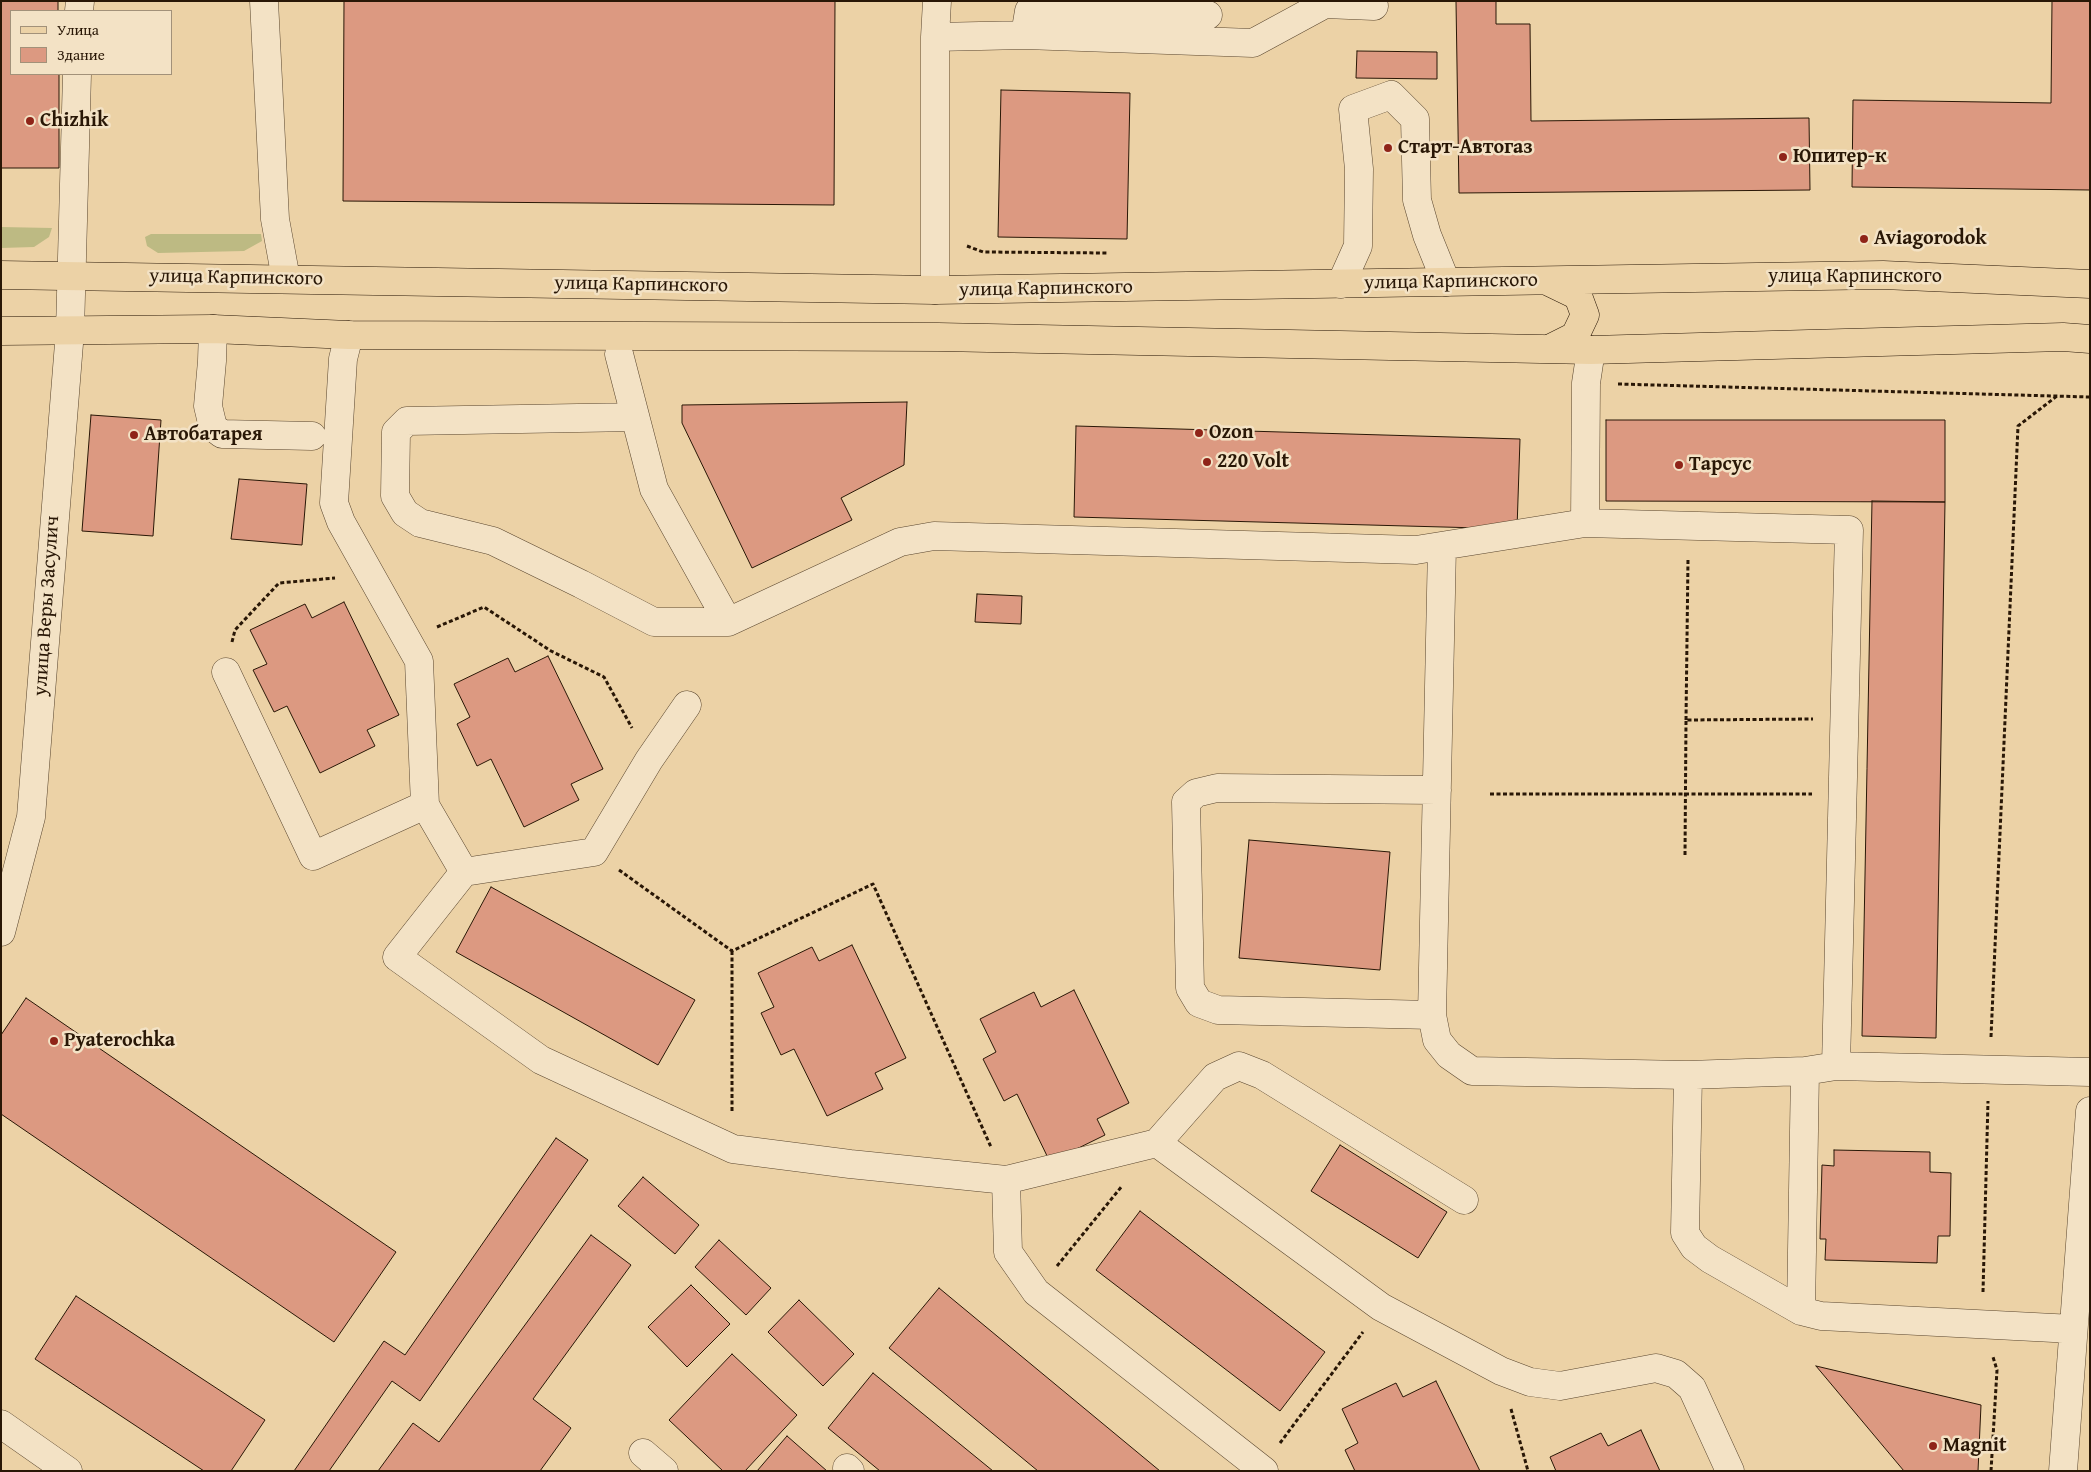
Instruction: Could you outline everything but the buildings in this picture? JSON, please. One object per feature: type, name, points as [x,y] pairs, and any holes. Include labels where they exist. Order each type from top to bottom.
[{"type":"main road","name":"улица Карпинского","points":[[1,275],[935,290],[1883,275],[2090,284]]},
{"type":"main road","points":[[1544,280],[1578,296],[1585,315],[1575,336],[1549,349]]},
{"type":"main road","points":[[1,331],[70,332],[213,329],[348,335],[938,337],[1591,350],[2063,337],[2090,339]]},
{"type":"street","points":[[264,1],[275,219],[286,279]]},
{"type":"street","points":[[935,290],[935,37],[937,1]]},
{"type":"street","points":[[935,37],[1025,35],[1253,43],[1325,4],[1374,6]]},
{"type":"street","points":[[1025,35],[1029,10],[1208,14]]},
{"type":"street","name":"улица Веры Засулич","points":[[1,932],[31,818],[70,332],[77,75]]},
{"type":"street","points":[[1341,284],[1358,246],[1359,169],[1353,109],[1391,95],[1415,118],[1417,200],[1446,282]]},
{"type":"street","points":[[213,329],[208,406],[213,427],[222,434],[312,436]]},
{"type":"street","points":[[348,335],[343,358],[334,503],[341,522],[419,661],[425,805],[464,872]]},
{"type":"street","points":[[1585,523],[1586,384],[1591,350]]},
{"type":"street","points":[[619,354],[654,489],[728,622]]},
{"type":"street","points":[[635,417],[407,421],[396,432],[394,496],[405,513],[420,523],[493,541],[654,622],[728,622],[900,542],[934,536],[1416,550],[1585,523],[1849,530],[1836,1066]]},
{"type":"street","points":[[1442,546],[1432,1016],[1437,1040],[1449,1055],[1472,1070],[1688,1075],[1805,1070],[1836,1066],[2090,1072]]},
{"type":"street","points":[[226,672],[313,856],[425,805]]},
{"type":"street","points":[[687,705],[649,760],[594,852],[464,872],[397,957],[541,1060],[732,1149],[850,1164],[1006,1180],[1157,1143],[1215,1077],[1239,1066],[1262,1075],[1464,1200]]},
{"type":"street","points":[[1432,1016],[1218,1010],[1199,1003],[1190,988],[1186,802],[1196,793],[1217,788],[1437,790]]},
{"type":"street","points":[[1801,1312],[1805,1070]]},
{"type":"street","points":[[1688,1075],[1685,1233],[1694,1247],[1710,1259],[1801,1312],[1821,1316],[2073,1329]]},
{"type":"street","points":[[2063,1471],[2090,1111]]},
{"type":"street","points":[[1157,1143],[1381,1307],[1501,1371],[1530,1382],[1560,1386],[1656,1368],[1676,1374],[1692,1388],[1730,1471]]},
{"type":"street","points":[[1006,1180],[1008,1252],[1036,1292],[1263,1469]]},
{"type":"street","points":[[1,1424],[68,1471]]},
{"type":"street","points":[[643,1453],[664,1471]]},
{"type":"path","points":[[1991,1471],[1997,1370],[1982,1325],[1989,1070],[2018,426],[2057,395]]},
{"type":"path","points":[[1685,855],[1688,526]]},
{"type":"path","points":[[1686,720],[1844,719]]},
{"type":"path","points":[[1490,794],[1843,794]]},
{"type":"path","points":[[594,852],[732,951]]},
{"type":"path","points":[[732,951],[873,884],[1006,1180]]},
{"type":"path","points":[[732,951],[732,1149]]},
{"type":"path","points":[[1036,1292],[1127,1180]]},
{"type":"path","points":[[1263,1469],[1381,1307]]},
{"type":"path","points":[[1501,1371],[1528,1471]]},
{"type":"shaded area","points":[[1,227],[52,228],[49,237],[34,247],[1,248]]},
{"type":"shaded area","points":[[151,234],[261,234],[262,241],[244,251],[158,253],[147,246],[145,237]]},
{"type":"place","name":"Chizhik","points":[[30,121]]},
{"type":"place","name":"Старт-Автогаз","points":[[1388,148]]},
{"type":"place","name":"Юпитер-к","points":[[1783,157]]},
{"type":"place","name":"Aviagorodok","points":[[1864,239]]},
{"type":"place","name":"Ozon","points":[[1199,433]]},
{"type":"place","name":"Автобатарея","points":[[134,435]]},
{"type":"place","name":"220 Volt","points":[[1207,462]]},
{"type":"place","name":"Тарсус","points":[[1679,465]]},
{"type":"place","name":"Pyaterochka","points":[[54,1041]]},
{"type":"place","name":"Magnit","points":[[1933,1446]]}]
